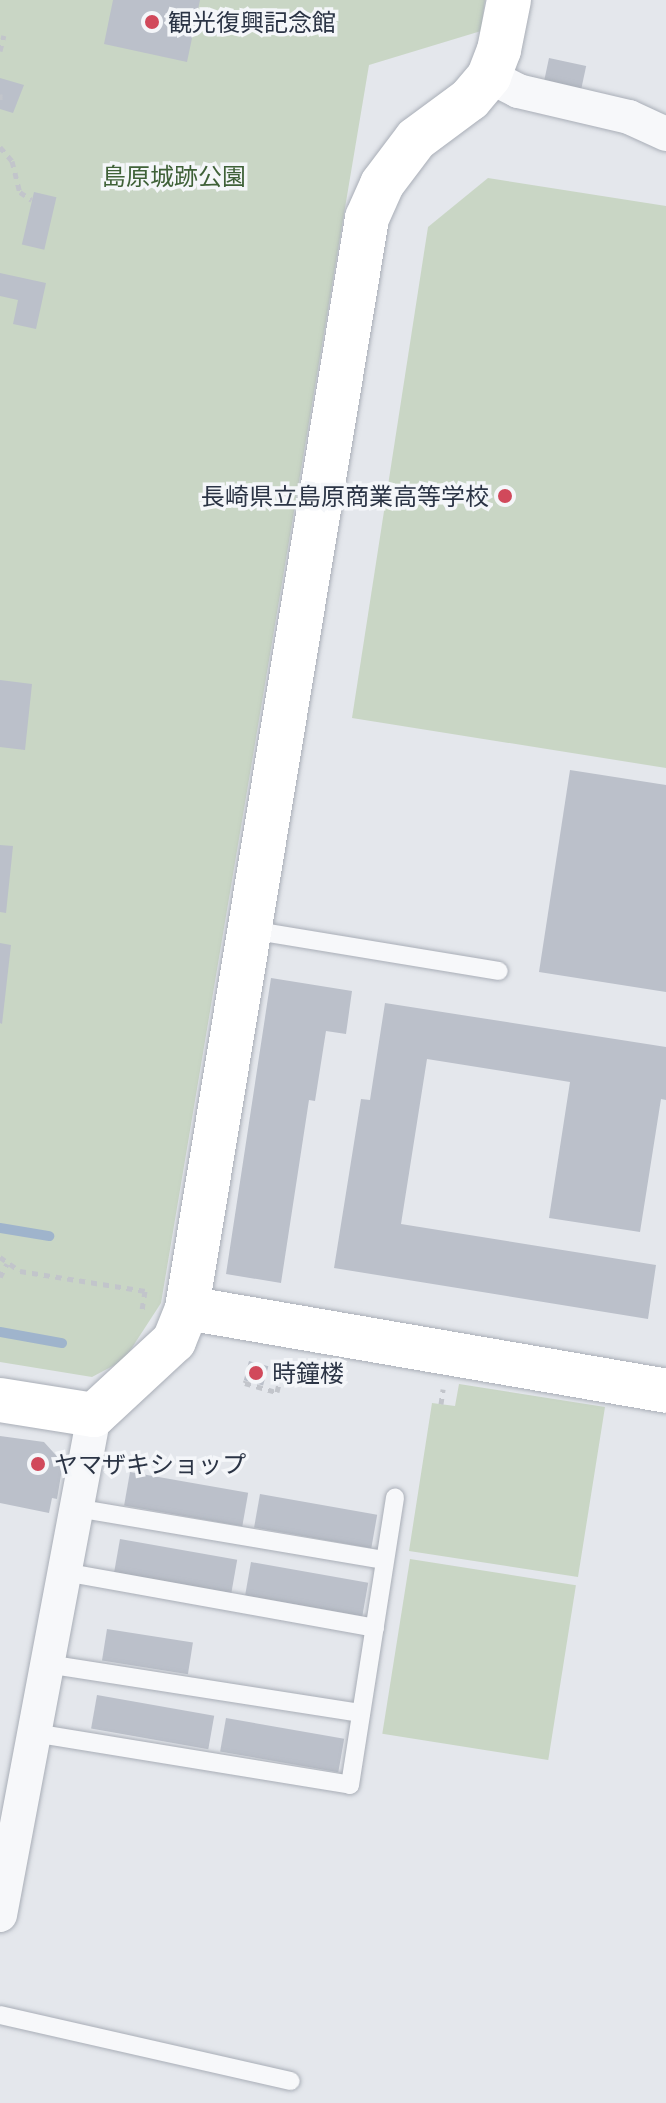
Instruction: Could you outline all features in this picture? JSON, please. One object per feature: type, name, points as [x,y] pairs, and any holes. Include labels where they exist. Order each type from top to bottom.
[{"type":"street","points":[[0,1915],[94,1415],[174,1341],[187,1308],[367,218],[382,184],[416,139],[470,99],[489,76],[499,50],[509,0]]},
{"type":"street","points":[[489,76],[518,91],[629,117],[666,134]]},
{"type":"street","points":[[187,1308],[666,1391]]},
{"type":"street","points":[[0,1400],[94,1415]]},
{"type":"lane","points":[[251,930],[499,971]]},
{"type":"lane","points":[[34,1733],[350,1785],[395,1498]]},
{"type":"lane","points":[[76,1508],[385,1560]]},
{"type":"lane","points":[[64,1572],[375,1628]]},
{"type":"lane","points":[[47,1664],[361,1713]]},
{"type":"lane","points":[[0,2015],[291,2081]]},
{"type":"path","points":[[0,51],[4,35]]},
{"type":"path","points":[[0,94],[0,103]]},
{"type":"path","points":[[0,147],[12,161],[20,192],[32,200]]},
{"type":"path","points":[[0,1257],[20,1271],[145,1291],[144,1300]]},
{"type":"path","points":[[0,1277],[7,1264]]},
{"type":"path","points":[[246,1381],[277,1392],[287,1348]]},
{"type":"green space","name":"島原城跡公園","points":[[0,0],[485,0],[481,31],[369,65],[161,1303],[124,1360],[92,1377],[0,1362]]},
{"type":"green space","points":[[488,178],[666,206],[666,768],[352,718],[428,227]]},
{"type":"green space","points":[[459,1384],[605,1407],[578,1577],[409,1551],[432,1403],[455,1406]]},
{"type":"green space","points":[[410,1559],[576,1585],[548,1760],[382,1734]]},
{"type":"building","name":"観光復興記念館","points":[[113,0],[200,0],[187,62],[104,44]]},
{"type":"building","points":[[549,58],[586,66],[581,90],[544,82]]},
{"type":"building","points":[[0,78],[24,85],[13,113],[0,109]]},
{"type":"building","points":[[34,192],[56,197],[44,250],[22,245]]},
{"type":"building","points":[[0,273],[46,283],[36,329],[13,324],[18,300],[0,296]]},
{"type":"building","points":[[0,680],[32,684],[25,750],[0,747]]},
{"type":"building","points":[[570,770],[666,785],[666,992],[539,972]]},
{"type":"building","points":[[0,845],[13,846],[6,913],[0,912]]},
{"type":"building","points":[[0,943],[11,945],[2,1024],[0,1023]]},
{"type":"building","points":[[271,978],[352,991],[346,1034],[326,1031],[315,1101],[309,1100],[281,1283],[226,1274]]},
{"type":"building","points":[[385,1003],[666,1047],[666,1100],[661,1099],[640,1232],[549,1218],[570,1082],[427,1059],[401,1224],[656,1265],[648,1319],[334,1268],[361,1099],[370,1100]]},
{"type":"building","name":"時鐘楼","points":[[249,1361],[268,1366],[263,1385],[244,1380]]},
{"type":"building","points":[[0,1436],[44,1442],[63,1463],[57,1499],[52,1498],[49,1513],[0,1503]]},
{"type":"building","points":[[130,1472],[248,1493],[242,1526],[124,1505]]},
{"type":"building","points":[[260,1494],[377,1515],[371,1548],[254,1527]]},
{"type":"building","points":[[120,1539],[237,1560],[231,1593],[114,1572]]},
{"type":"building","points":[[251,1562],[368,1583],[362,1616],[245,1595]]},
{"type":"building","points":[[107,1629],[193,1643],[188,1674],[102,1661]]},
{"type":"building","points":[[97,1695],[214,1716],[208,1749],[91,1728]]},
{"type":"building","points":[[226,1718],[344,1739],[338,1772],[220,1751]]},
{"type":"waterway","points":[[0,1228],[49,1236]]},
{"type":"waterway","points":[[0,1332],[62,1343]]},
{"type":"place","name":"観光復興記念館","points":[[152,22]]},
{"type":"place","name":"長崎県立島原商業高等学校","points":[[505,496]]},
{"type":"place","name":"時鐘楼","points":[[256,1373]]},
{"type":"place","name":"ヤマザキショップ","points":[[38,1464]]}]
